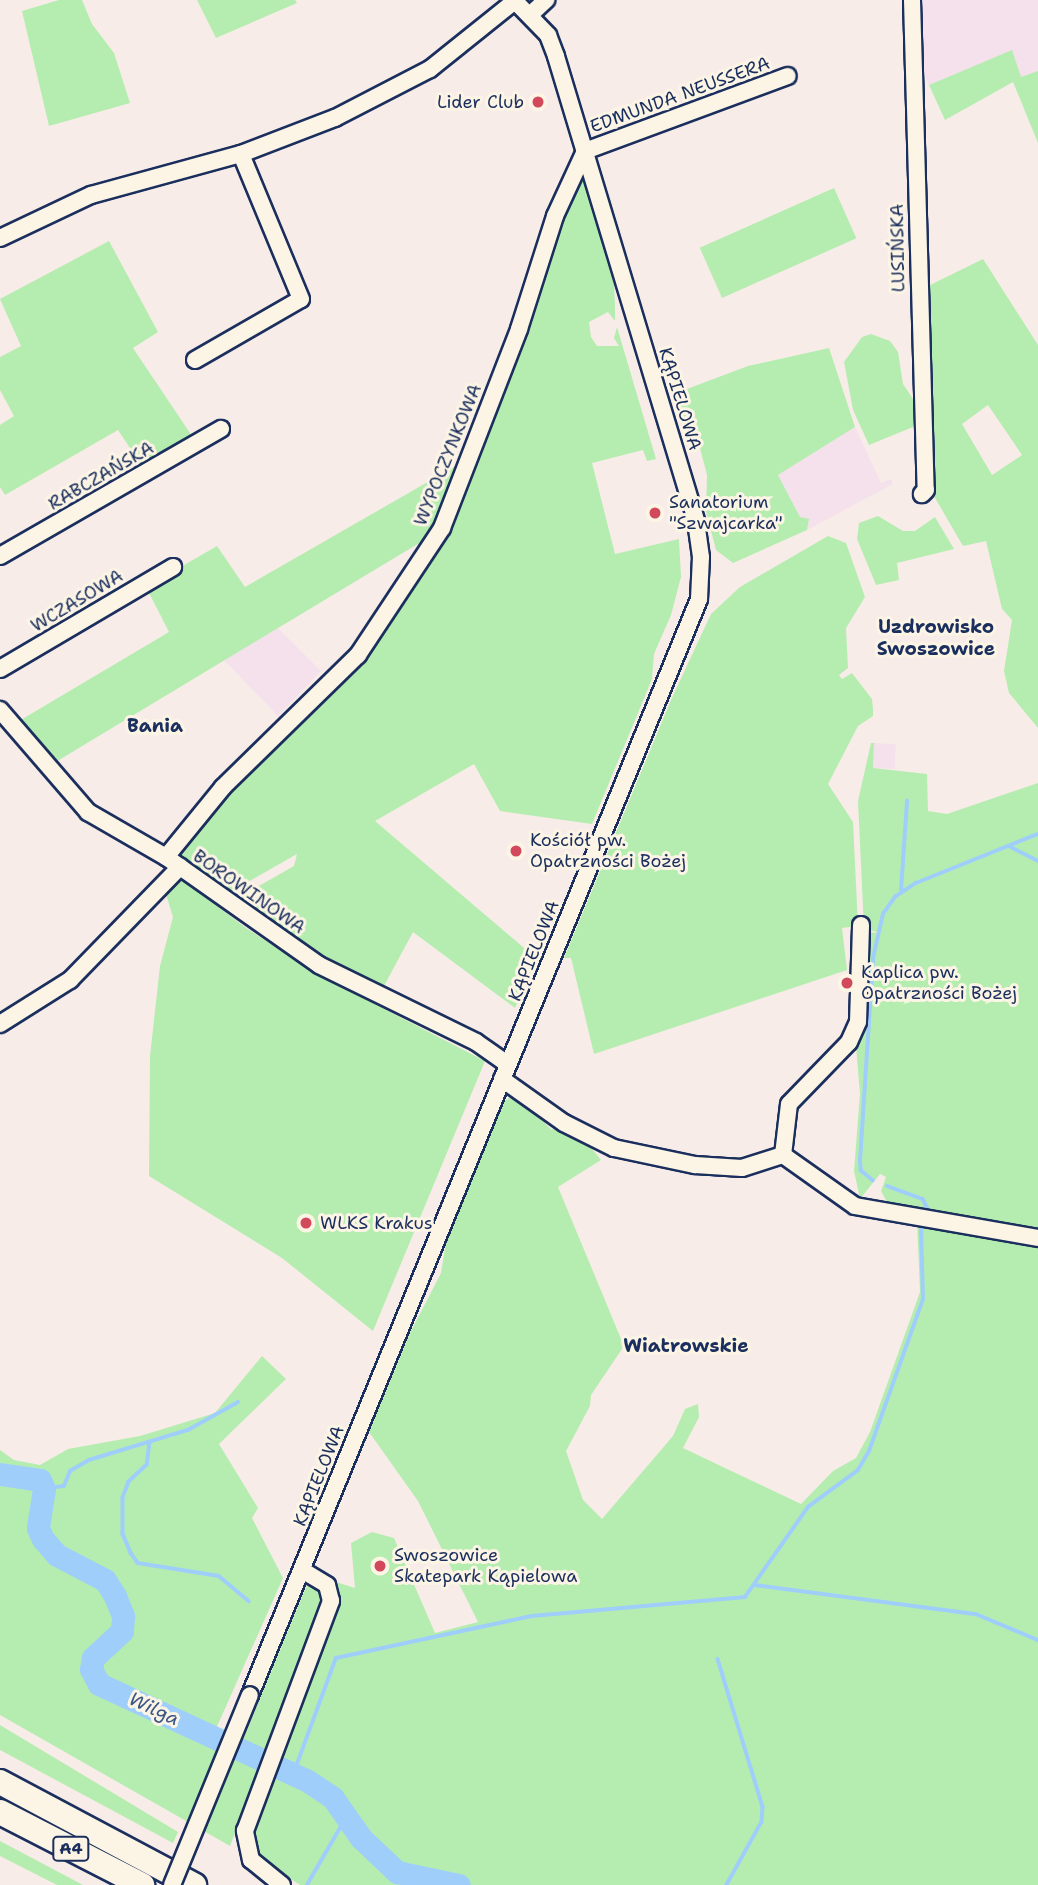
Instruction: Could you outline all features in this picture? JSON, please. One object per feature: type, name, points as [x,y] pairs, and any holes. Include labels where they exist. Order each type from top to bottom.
[{"type":"highway","name":"A4","points":[[0,1782],[194,1885]]},
{"type":"highway","name":"A4","points":[[0,1812],[142,1885]]},
{"type":"street","points":[[531,14],[546,0]]},
{"type":"street","name":"LUSIŃSKA","points":[[912,0],[918,289],[926,490],[922,494]]},
{"type":"street","points":[[0,238],[91,195],[241,154],[314,127],[430,69],[514,1]]},
{"type":"street","name":"KĄPIELOWA","points":[[172,1885],[690,626],[701,587],[696,520],[551,40],[531,14],[514,1]]},
{"type":"street","name":"EDMUNDA NEUSSERA","points":[[585,151],[788,76]]},
{"type":"street","name":"WYPOCZYNKOWA","points":[[166,857],[232,777],[358,655],[442,528],[519,329],[555,216],[585,151]]},
{"type":"street","points":[[195,360],[301,299],[241,154]]},
{"type":"street","name":"RABCZAŃSKA","points":[[0,556],[221,429]]},
{"type":"street","name":"WCZASOWA","points":[[0,669],[173,567]]},
{"type":"street","name":"BOROWINOWA","points":[[0,710],[78,804],[166,857],[319,965],[476,1042],[564,1123],[614,1148],[695,1164],[742,1168],[783,1155]]},
{"type":"street","points":[[0,1024],[70,980],[180,867]]},
{"type":"street","points":[[861,925],[858,1022],[849,1042],[789,1104],[783,1155],[855,1206],[1038,1238]]},
{"type":"street","points":[[282,1885],[260,1871],[247,1852],[245,1831],[331,1601],[327,1585],[302,1570]]},
{"type":"shaded area","points":[[916,0],[1038,0],[1038,71],[1021,78],[1011,51],[929,85],[920,62]]},
{"type":"shaded area","points":[[855,427],[881,483],[891,479],[893,484],[807,530],[809,519],[800,517],[778,475]]},
{"type":"shaded area","points":[[278,628],[321,671],[278,716],[224,660]]},
{"type":"shaded area","points":[[874,743],[896,744],[895,769],[873,768]]},
{"type":"green space","points":[[59,0],[82,0],[92,24],[114,53],[130,103],[49,126],[22,11]]},
{"type":"green space","points":[[197,0],[295,0],[297,3],[216,38]]},
{"type":"green space","points":[[1012,50],[1021,77],[1038,71],[1038,143],[1013,82],[945,120],[929,85]]},
{"type":"green space","points":[[581,173],[614,284],[615,321],[608,312],[589,322],[591,337],[597,346],[619,346],[614,338],[617,327],[656,459],[647,461],[643,450],[592,463],[615,554],[679,539],[681,577],[671,615],[654,654],[652,679],[592,824],[500,811],[474,764],[375,821],[537,959],[515,1008],[413,932],[384,986],[308,948],[238,898],[294,866],[297,854],[230,892],[177,855],[261,752],[365,656],[445,528],[560,213]]},
{"type":"green space","points":[[834,188],[856,238],[722,298],[700,248]]},
{"type":"green space","points":[[109,241],[158,332],[133,348],[194,439],[144,469],[118,430],[5,495],[0,487],[0,425],[14,416],[0,390],[0,357],[21,346],[0,299]]},
{"type":"green space","points":[[983,259],[1038,345],[1038,728],[1009,693],[1004,671],[1012,620],[1002,609],[986,541],[963,546],[931,491],[924,288]],"holes":[[[988,405],[1022,455],[992,475],[962,424]]]},
{"type":"green space","points":[[871,334],[890,341],[898,352],[903,384],[913,399],[913,427],[869,445],[853,410],[844,362],[862,337]]},
{"type":"green space","points":[[829,348],[855,427],[778,475],[800,517],[809,519],[807,530],[733,563],[716,550],[706,511],[707,475],[699,444],[680,422],[671,395],[748,366]]},
{"type":"green space","points":[[459,464],[431,536],[54,763],[19,721],[169,632],[146,587],[217,546],[245,587]]},
{"type":"green space","points":[[878,516],[903,531],[915,531],[935,517],[954,549],[897,563],[899,580],[876,585],[857,539],[859,523]]},
{"type":"green space","points":[[828,536],[846,543],[865,597],[846,628],[848,668],[839,675],[842,679],[852,673],[872,699],[873,709],[873,716],[858,726],[828,784],[853,822],[858,926],[842,928],[847,970],[594,1054],[571,958],[564,958],[671,700],[711,614],[740,587]]},
{"type":"green space","points":[[871,743],[874,743],[873,768],[927,774],[928,811],[947,814],[1038,783],[1038,1233],[887,1202],[881,1191],[886,1177],[880,1174],[860,1199],[854,1171],[860,1094],[855,1034],[864,932],[882,933],[864,929],[858,801]]},
{"type":"green space","points":[[180,878],[246,928],[324,978],[485,1061],[373,1331],[282,1258],[149,1176],[150,1056],[160,966],[173,917],[165,891]]},
{"type":"green space","points":[[514,1095],[552,1130],[555,1126],[592,1149],[601,1160],[558,1187],[624,1346],[591,1395],[590,1406],[566,1451],[583,1500],[602,1519],[673,1436],[685,1409],[698,1404],[699,1417],[683,1448],[801,1504],[833,1471],[856,1458],[870,1432],[920,1292],[917,1220],[1038,1243],[1038,1885],[300,1885],[263,1861],[252,1836],[254,1824],[338,1605],[336,1582],[355,1588],[351,1543],[372,1532],[394,1538],[435,1633],[478,1622],[418,1501],[369,1432],[410,1333],[441,1273],[448,1230],[501,1103]]},
{"type":"green space","points":[[262,1356],[286,1379],[219,1444],[258,1508],[252,1518],[283,1578],[211,1740],[238,1752],[306,1587],[316,1583],[325,1601],[230,1846],[0,1715],[0,1450],[14,1460],[40,1465],[68,1449],[140,1436],[215,1413]]},
{"type":"green space","points":[[0,1725],[178,1832],[173,1843],[0,1750]]},
{"type":"green space","points":[[0,1841],[83,1885],[57,1885],[0,1856]]},
{"type":"waterway","points":[[901,890],[907,801]]},
{"type":"waterway","points":[[873,1181],[861,1171],[860,1161],[873,958],[883,914],[895,897],[916,883],[1038,834]]},
{"type":"waterway","points":[[1009,846],[1038,861]]},
{"type":"waterway","points":[[887,1186],[923,1199],[928,1209]]},
{"type":"waterway","points":[[294,1772],[336,1658],[532,1616],[745,1597],[808,1507],[858,1470],[869,1451],[923,1299],[921,1226]]},
{"type":"waterway","points":[[44,1489],[64,1486],[70,1471],[89,1460],[188,1430],[238,1402]]},
{"type":"waterway","points":[[150,1442],[147,1465],[129,1482],[123,1498],[123,1534],[131,1553],[138,1563],[219,1576],[249,1601]]},
{"type":"waterway","name":"Wilga","points":[[0,1474],[40,1480],[44,1489],[38,1528],[43,1539],[57,1555],[105,1580],[115,1596],[123,1616],[122,1631],[93,1658],[91,1669],[99,1684],[308,1781],[333,1798],[361,1838],[397,1872],[459,1885]]},
{"type":"waterway","points":[[755,1585],[976,1614],[1038,1640]]},
{"type":"waterway","points":[[718,1659],[763,1807],[762,1822],[727,1885]]},
{"type":"waterway","points":[[307,1885],[347,1816]]},
{"type":"place","name":"Lider Club","points":[[538,102]]},
{"type":"place","name":"Sanatorium \"Szwajcarka\"","points":[[655,513]]},
{"type":"place","name":"Kościół pw. Opatrzności Bożej","points":[[516,851]]},
{"type":"place","name":"Kaplica pw. Opatrzności Bożej","points":[[847,983]]},
{"type":"place","name":"WLKS Krakus","points":[[306,1223]]},
{"type":"place","name":"Swoszowice Skatepark Kąpielowa","points":[[380,1566]]},
{"type":"district","name":"Uzdrowisko Swoszowice","points":[[936,638]]},
{"type":"district","name":"Bania","points":[[155,726]]},
{"type":"district","name":"Wiatrowskie","points":[[686,1346]]}]
